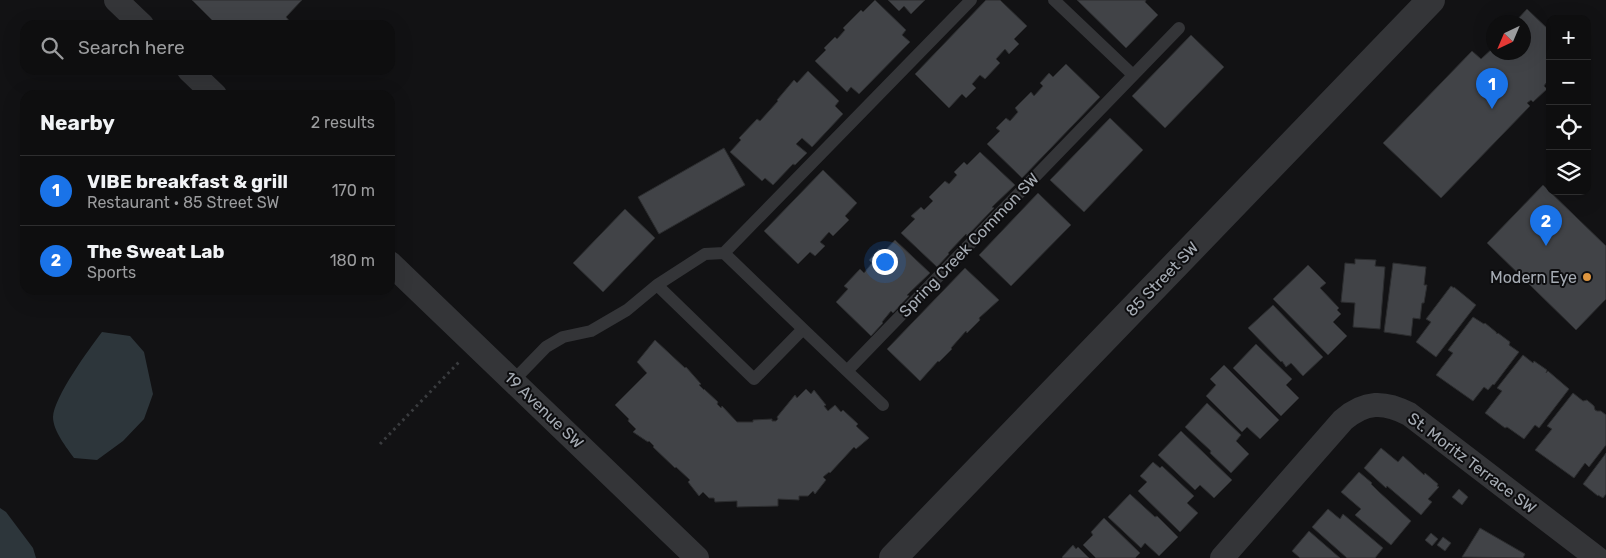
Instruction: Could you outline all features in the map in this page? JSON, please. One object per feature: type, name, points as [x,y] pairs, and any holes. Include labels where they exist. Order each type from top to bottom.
[{"type":"street","points":[[116,0],[137,20]]},
{"type":"street","name":"85 Street SW","points":[[893,558],[1431,0]]},
{"type":"street","points":[[194,75],[210,90]]},
{"type":"street","name":"19 Avenue SW","points":[[395,268],[697,558]]},
{"type":"street","name":"St. Moritz Terrace SW","points":[[1222,558],[1343,420],[1362,407],[1373,405],[1397,408],[1409,414],[1597,558]]},
{"type":"lane","points":[[513,381],[546,347],[562,337],[591,331],[627,310],[656,285],[705,254],[724,253],[971,0]]},
{"type":"lane","points":[[1054,0],[1133,75]]},
{"type":"lane","name":"Spring Creek Common SW","points":[[846,371],[1179,28]]},
{"type":"lane","points":[[724,253],[883,405]]},
{"type":"lane","points":[[656,285],[754,380],[803,329]]},
{"type":"path","points":[[380,444],[476,346]]},
{"type":"shaded area","points":[[102,332],[130,336],[144,352],[153,394],[144,419],[123,441],[97,460],[74,458],[55,428],[53,417],[55,408],[73,373]]},
{"type":"shaded area","points":[[0,508],[6,512],[33,548],[36,558],[0,558]]},
{"type":"building","points":[[192,0],[302,0],[286,17],[288,20],[212,20]]},
{"type":"building","points":[[875,0],[906,30],[902,35],[910,42],[859,94],[851,87],[847,92],[815,61],[826,50],[824,48],[835,37],[837,39],[845,30],[843,28],[861,10],[863,12]]},
{"type":"building","points":[[888,0],[925,0],[911,14],[904,6],[899,11]]},
{"type":"building","points":[[986,0],[1000,0],[1027,26],[1014,39],[1019,44],[1009,54],[1005,49],[996,59],[1000,63],[985,79],[980,75],[972,84],[976,88],[966,98],[962,94],[949,108],[915,74]]},
{"type":"building","points":[[1077,0],[1146,0],[1145,2],[1158,15],[1126,48]]},
{"type":"building","points":[[1527,9],[1546,27],[1546,83],[1544,86],[1546,90],[1533,102],[1531,100],[1527,103],[1530,106],[1441,198],[1383,143],[1472,51],[1481,59],[1486,54],[1486,60],[1531,60],[1531,15],[1521,15]]},
{"type":"building","points":[[1191,35],[1224,67],[1165,128],[1132,96]]},
{"type":"building","points":[[1066,64],[1100,97],[1022,178],[987,144],[1000,131],[996,128],[1006,118],[1010,121],[1018,112],[1015,108],[1031,92],[1034,96],[1043,86],[1040,83],[1049,73],[1053,77]]},
{"type":"building","points":[[808,71],[839,101],[835,106],[843,114],[812,147],[802,138],[796,144],[807,153],[795,165],[793,164],[773,185],[765,178],[762,181],[730,152],[741,140],[739,138],[757,119],[760,121],[794,80],[797,83]]},
{"type":"building","points":[[1110,118],[1143,150],[1084,212],[1050,180]]},
{"type":"building","points":[[724,148],[745,185],[659,234],[638,197]]},
{"type":"building","points":[[980,152],[1015,185],[992,207],[994,208],[967,236],[966,234],[937,267],[901,233],[915,219],[911,216],[921,207],[924,210],[933,201],[929,197],[945,181],[949,184],[957,175],[954,172],[964,162],[967,165]]},
{"type":"building","points":[[823,170],[857,203],[845,216],[849,220],[833,236],[829,232],[820,242],[825,246],[815,256],[810,252],[798,264],[764,231]]},
{"type":"building","points":[[1543,185],[1546,188],[1546,195],[1553,195],[1606,246],[1606,299],[1576,330],[1487,243]]},
{"type":"building","points":[[1038,193],[1071,225],[1011,286],[979,255]]},
{"type":"building","points":[[625,209],[655,238],[603,292],[573,263]]},
{"type":"building","points":[[895,240],[930,273],[907,295],[909,296],[893,313],[891,311],[871,336],[836,302],[848,289],[844,286],[860,269],[864,273],[872,263],[869,260],[879,249],[883,253]]},
{"type":"building","points":[[1355,259],[1376,260],[1375,266],[1385,267],[1380,329],[1353,327],[1355,303],[1341,302],[1345,263],[1355,264]]},
{"type":"building","points":[[1393,263],[1426,267],[1424,285],[1427,285],[1424,303],[1422,303],[1420,319],[1413,318],[1411,336],[1384,332]]},
{"type":"building","points":[[1308,265],[1326,283],[1320,288],[1339,308],[1337,310],[1341,314],[1333,322],[1347,336],[1328,355],[1273,299]]},
{"type":"building","points":[[965,268],[999,300],[979,318],[980,320],[967,333],[966,331],[952,349],[920,381],[887,349]]},
{"type":"building","points":[[1451,286],[1476,305],[1436,357],[1416,342],[1431,322],[1426,319]]},
{"type":"building","points":[[1273,305],[1323,357],[1303,376],[1291,363],[1286,367],[1248,328]]},
{"type":"building","points":[[1473,317],[1485,323],[1510,342],[1509,345],[1519,352],[1494,385],[1488,390],[1484,387],[1473,401],[1436,375],[1453,353],[1448,350]]},
{"type":"building","points":[[655,340],[686,367],[701,384],[699,385],[737,422],[772,419],[772,421],[776,421],[777,417],[795,395],[797,398],[806,389],[811,394],[814,390],[826,405],[824,406],[828,411],[835,405],[841,412],[843,410],[869,438],[856,449],[854,447],[830,473],[823,477],[826,480],[815,494],[813,491],[808,496],[799,496],[799,500],[778,499],[778,506],[737,507],[737,501],[715,502],[714,498],[709,498],[703,492],[699,496],[688,482],[690,480],[675,468],[649,441],[633,432],[636,429],[615,405],[647,373],[637,362]]},
{"type":"building","points":[[1256,344],[1292,379],[1286,385],[1299,398],[1281,416],[1233,368]]},
{"type":"building","points":[[1523,355],[1547,370],[1546,373],[1548,371],[1569,389],[1539,428],[1535,425],[1524,439],[1485,413],[1502,391],[1497,388]]},
{"type":"building","points":[[1224,365],[1279,420],[1260,439],[1247,427],[1242,432],[1206,396],[1216,385],[1210,379]]},
{"type":"building","points":[[1573,393],[1583,401],[1587,400],[1594,406],[1595,410],[1601,411],[1606,415],[1606,445],[1589,467],[1585,463],[1574,478],[1535,450],[1552,429],[1547,426]]},
{"type":"building","points":[[1207,403],[1241,435],[1236,441],[1249,454],[1231,473],[1185,427]]},
{"type":"building","points":[[1181,431],[1232,480],[1214,498],[1200,485],[1195,490],[1158,455]]},
{"type":"building","points":[[1381,448],[1398,462],[1403,456],[1424,475],[1425,473],[1438,484],[1437,486],[1439,487],[1428,499],[1432,502],[1421,515],[1364,468]]},
{"type":"building","points":[[1606,453],[1606,494],[1603,498],[1583,484]]},
{"type":"building","points":[[1153,462],[1160,468],[1162,466],[1194,496],[1187,503],[1198,513],[1180,532],[1138,491],[1147,482],[1140,476]]},
{"type":"building","points":[[1359,472],[1411,521],[1391,545],[1355,515],[1361,509],[1341,492]]},
{"type":"building","points":[[1459,489],[1468,497],[1462,505],[1452,497]]},
{"type":"building","points":[[1130,494],[1155,517],[1157,516],[1178,537],[1159,556],[1145,543],[1141,548],[1108,517]]},
{"type":"building","points":[[1328,509],[1340,519],[1343,514],[1383,548],[1375,558],[1347,558],[1312,527]]},
{"type":"building","points":[[1104,518],[1140,553],[1135,558],[1096,558],[1083,545],[1093,535],[1091,532]]},
{"type":"building","points":[[1480,528],[1525,554],[1523,558],[1462,557]]},
{"type":"building","points":[[1309,531],[1340,558],[1300,558],[1292,551]]},
{"type":"building","points":[[1431,533],[1438,539],[1432,546],[1425,540]]},
{"type":"building","points":[[1443,537],[1451,543],[1445,551],[1437,545]]},
{"type":"building","points":[[1073,545],[1076,549],[1078,547],[1089,558],[1063,558]]},
{"type":"place","name":"VIBE breakfast & grill","points":[[1492,109]]},
{"type":"place","name":"The Sweat Lab","points":[[1546,246]]},
{"type":"place","name":"Modern Eye","points":[[1587,277]]}]
